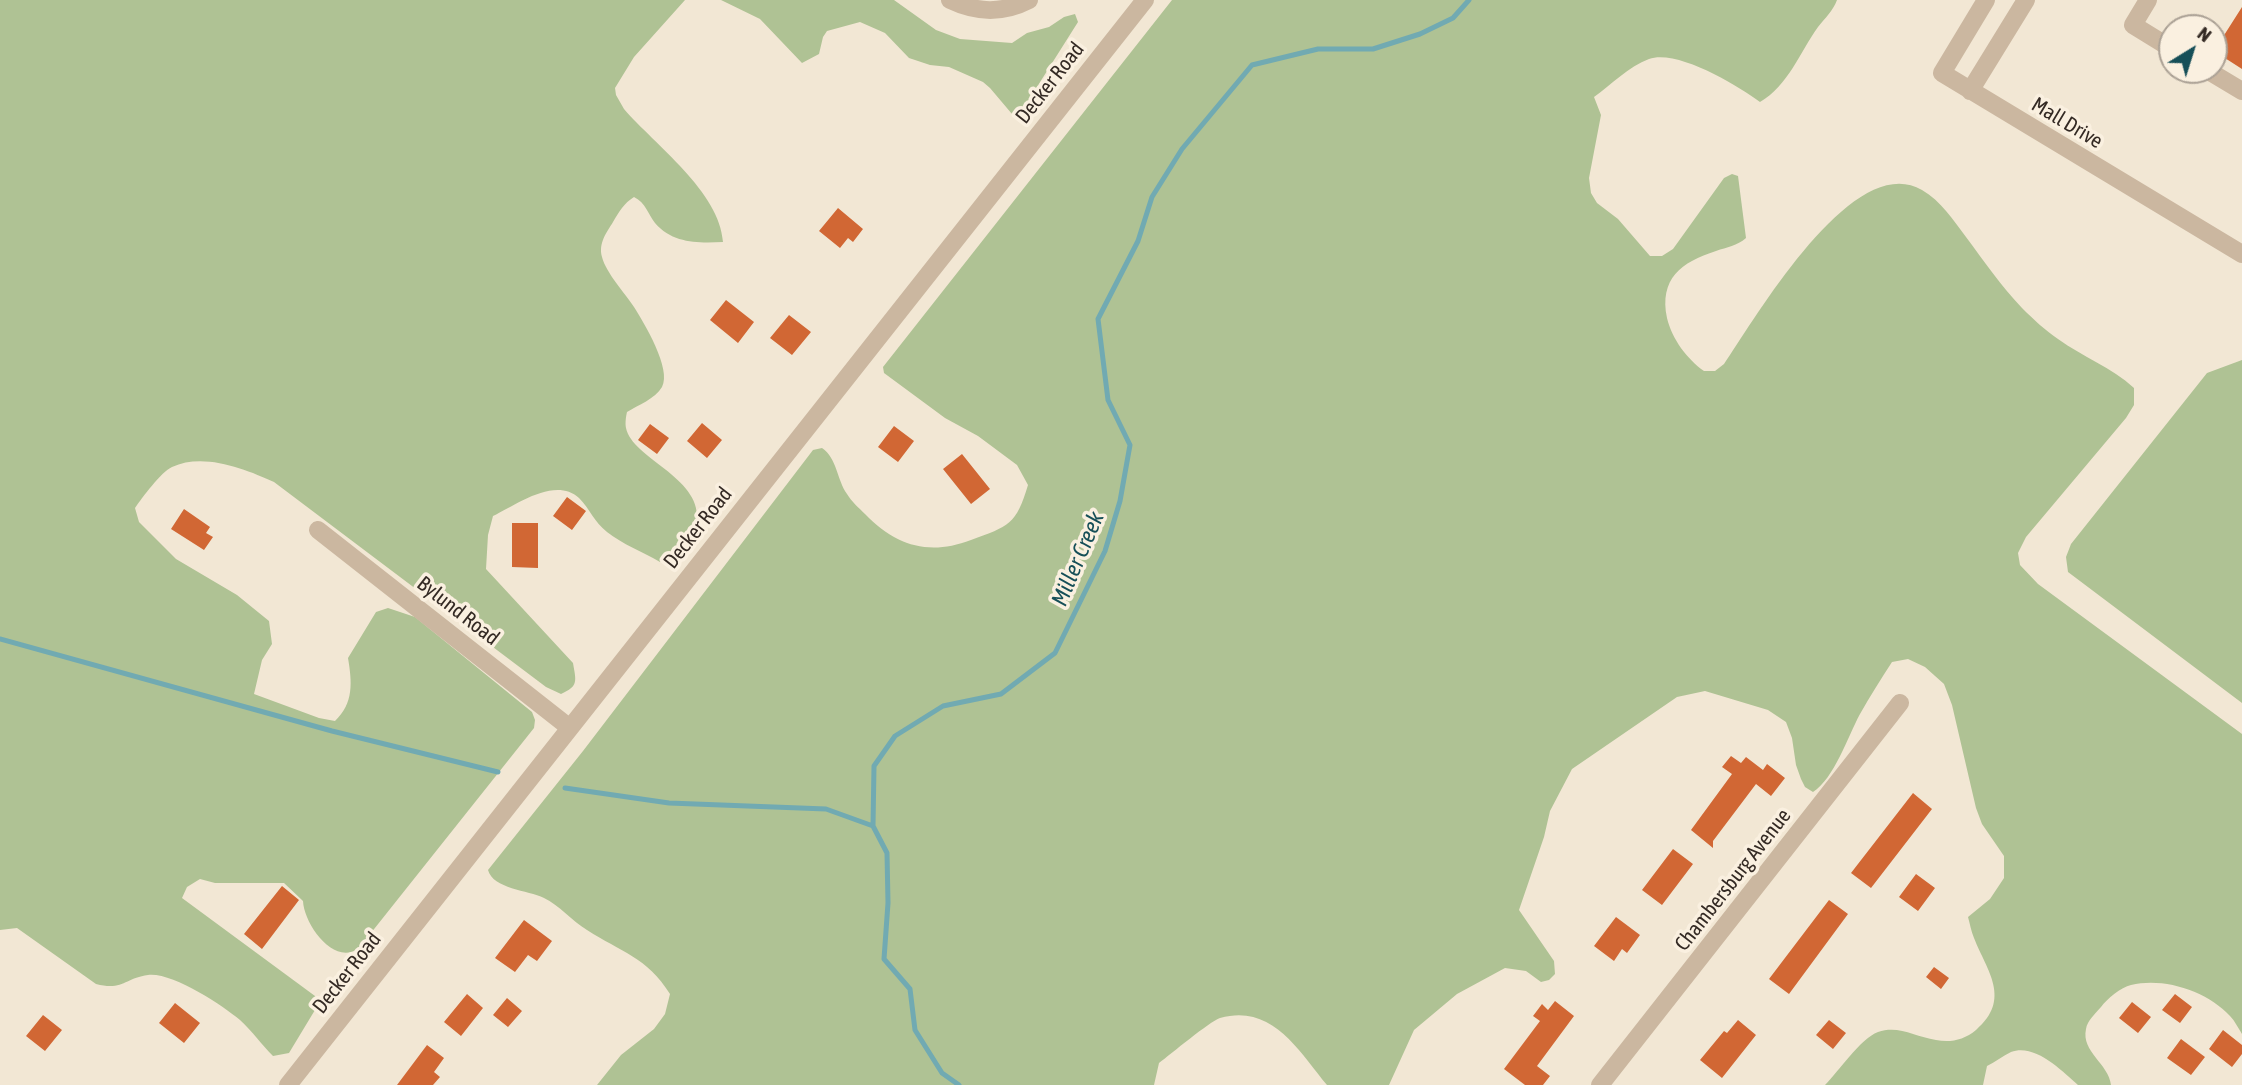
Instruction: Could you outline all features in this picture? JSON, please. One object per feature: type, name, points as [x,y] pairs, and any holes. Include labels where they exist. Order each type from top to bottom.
[{"type":"street","points":[[950,0],[981,11],[999,10],[1029,0]]},
{"type":"street","name":"Mall Drive","points":[[1986,0],[1942,73],[2242,254]]},
{"type":"street","points":[[1970,91],[2026,0]]},
{"type":"street","points":[[2148,0],[2133,25],[2158,40]]},
{"type":"street","name":"Decker Road","points":[[288,1085],[1141,1]]},
{"type":"street","name":"Bylund Road","points":[[318,530],[570,728]]},
{"type":"street","name":"Chambersburg Avenue","points":[[1600,1085],[1900,703]]},
{"type":"green space","points":[[0,0],[685,0],[634,57],[615,88],[616,95],[624,109],[699,187],[719,223],[723,242],[687,241],[670,235],[655,223],[644,205],[634,197],[622,208],[608,230],[601,252],[607,270],[634,307],[650,335],[663,369],[662,387],[651,398],[627,412],[626,428],[640,449],[688,491],[695,504],[696,524],[680,550],[660,562],[613,536],[599,524],[579,498],[559,490],[536,495],[493,516],[488,535],[486,569],[573,663],[575,682],[571,688],[561,694],[546,687],[274,482],[263,477],[224,464],[197,461],[184,463],[163,474],[135,508],[139,522],[176,559],[237,595],[269,621],[272,644],[262,660],[254,694],[319,718],[335,721],[349,699],[348,658],[376,612],[388,608],[415,617],[532,712],[535,720],[534,728],[359,948],[340,952],[331,948],[309,921],[303,901],[284,883],[215,883],[200,879],[187,887],[182,898],[315,996],[318,1005],[289,1053],[273,1056],[240,1020],[183,984],[158,975],[148,975],[118,985],[96,984],[17,928],[0,930]]},
{"type":"green space","points":[[721,0],[894,0],[936,30],[960,39],[1012,43],[1027,33],[1049,27],[1064,17],[1075,14],[1078,22],[1022,115],[1012,114],[983,82],[949,67],[930,65],[909,58],[885,33],[860,22],[827,31],[819,54],[802,63],[760,19]]},
{"type":"green space","points":[[1172,0],[1837,0],[1786,78],[1760,102],[1722,78],[1675,59],[1649,59],[1620,76],[1594,97],[1601,115],[1589,178],[1591,193],[1597,203],[1618,219],[1650,256],[1662,256],[1673,249],[1724,178],[1732,174],[1738,176],[1746,238],[1735,245],[1704,255],[1683,267],[1675,274],[1666,293],[1667,318],[1672,333],[1686,354],[1704,371],[1715,371],[1724,364],[1782,278],[1837,215],[1866,194],[1895,184],[1922,190],[1935,200],[2007,291],[2044,329],[2134,388],[2134,405],[2126,418],[2026,537],[2018,553],[2020,565],[2038,584],[2242,734],[2242,1034],[2232,1018],[2209,999],[2184,988],[2144,983],[2127,986],[2107,1000],[2087,1026],[2088,1044],[2106,1071],[2111,1085],[2078,1085],[2039,1055],[2020,1050],[2011,1052],[1987,1066],[1983,1085],[1825,1085],[1857,1048],[1878,1032],[1893,1030],[1928,1039],[1957,1040],[1976,1030],[1993,1007],[1995,996],[1990,973],[1968,917],[1990,899],[2004,878],[2004,856],[1982,824],[1976,808],[1952,705],[1944,684],[1925,667],[1908,659],[1892,662],[1860,714],[1828,777],[1813,792],[1805,787],[1801,779],[1786,722],[1768,710],[1705,691],[1677,697],[1572,769],[1550,811],[1519,910],[1554,961],[1555,974],[1549,980],[1541,982],[1526,971],[1505,968],[1457,994],[1414,1030],[1389,1085],[1327,1085],[1282,1033],[1255,1017],[1238,1015],[1215,1021],[1159,1063],[1154,1085],[597,1085],[621,1055],[654,1029],[665,1014],[670,994],[652,971],[633,956],[599,938],[550,901],[504,885],[491,876],[488,870],[583,751],[813,450],[822,448],[827,452],[853,502],[877,525],[901,541],[927,547],[956,545],[1003,527],[1015,516],[1028,485],[1017,465],[978,436],[945,418],[884,373],[883,367]]},
{"type":"green space","points":[[2242,360],[2242,703],[2068,572],[2066,557],[2071,544],[2207,373]]},
{"type":"building","points":[[2242,7],[2242,69],[2228,60],[2228,29]]},
{"type":"building","points":[[838,208],[863,229],[853,242],[848,238],[840,248],[819,231]]},
{"type":"building","points":[[726,300],[754,322],[738,343],[710,320]]},
{"type":"building","points":[[789,315],[811,332],[792,355],[770,338]]},
{"type":"building","points":[[702,423],[722,440],[707,458],[687,441]]},
{"type":"building","points":[[650,424],[669,438],[657,454],[638,440]]},
{"type":"building","points":[[894,426],[914,441],[898,462],[878,447]]},
{"type":"building","points":[[962,454],[990,489],[971,504],[943,469]]},
{"type":"building","points":[[567,497],[586,511],[572,530],[553,516]]},
{"type":"building","points":[[184,509],[210,527],[206,533],[213,537],[204,550],[171,529]]},
{"type":"building","points":[[512,523],[538,523],[538,568],[512,567]]},
{"type":"building","points":[[1731,756],[1741,763],[1746,757],[1763,770],[1767,764],[1785,778],[1771,796],[1756,784],[1713,841],[1713,848],[1691,830],[1732,774],[1722,767]]},
{"type":"building","points":[[1913,793],[1932,809],[1871,888],[1851,873]]},
{"type":"building","points":[[1673,849],[1693,864],[1662,905],[1642,890]]},
{"type":"building","points":[[1916,874],[1935,888],[1918,911],[1899,897]]},
{"type":"building","points":[[282,886],[299,900],[262,949],[244,934]]},
{"type":"building","points":[[1829,900],[1848,914],[1789,994],[1769,979]]},
{"type":"building","points":[[1616,917],[1640,935],[1627,953],[1622,949],[1614,961],[1594,946]]},
{"type":"building","points":[[524,920],[552,941],[537,961],[528,955],[515,972],[495,958]]},
{"type":"building","points":[[1934,967],[1949,978],[1941,989],[1926,977]]},
{"type":"building","points":[[467,994],[483,1008],[461,1036],[444,1022]]},
{"type":"building","points":[[2175,994],[2192,1007],[2180,1023],[2162,1010]]},
{"type":"building","points":[[507,998],[522,1011],[508,1027],[493,1015]]},
{"type":"building","points":[[1555,1001],[1574,1016],[1537,1066],[1550,1076],[1543,1085],[1525,1085],[1504,1069],[1540,1021],[1533,1016],[1542,1004],[1548,1010]]},
{"type":"building","points":[[2132,1002],[2151,1017],[2138,1033],[2119,1018]]},
{"type":"building","points":[[175,1003],[200,1023],[184,1043],[159,1023]]},
{"type":"building","points":[[43,1015],[62,1030],[45,1051],[26,1036]]},
{"type":"building","points":[[1738,1020],[1756,1035],[1722,1078],[1700,1060],[1724,1031],[1727,1033]]},
{"type":"building","points":[[1829,1020],[1846,1033],[1833,1049],[1816,1035]]},
{"type":"building","points":[[2223,1030],[2242,1045],[2242,1054],[2232,1067],[2209,1049]]},
{"type":"building","points":[[2181,1039],[2205,1057],[2191,1075],[2167,1058]]},
{"type":"building","points":[[427,1045],[444,1058],[434,1072],[440,1077],[433,1085],[397,1085]]},
{"type":"waterway","name":"Miller Creek","points":[[959,1085],[942,1073],[915,1030],[910,989],[884,959],[888,903],[887,853],[873,826],[874,766],[895,736],[943,706],[1001,694],[1055,653],[1105,551],[1120,501],[1130,445],[1108,400],[1098,319],[1138,241],[1152,197],[1182,149],[1252,65],[1318,49],[1373,49],[1420,34],[1453,18],[1469,0]]},
{"type":"waterway","points":[[0,639],[332,731],[498,772]]},
{"type":"waterway","points":[[565,788],[669,803],[826,809],[873,826]]}]
